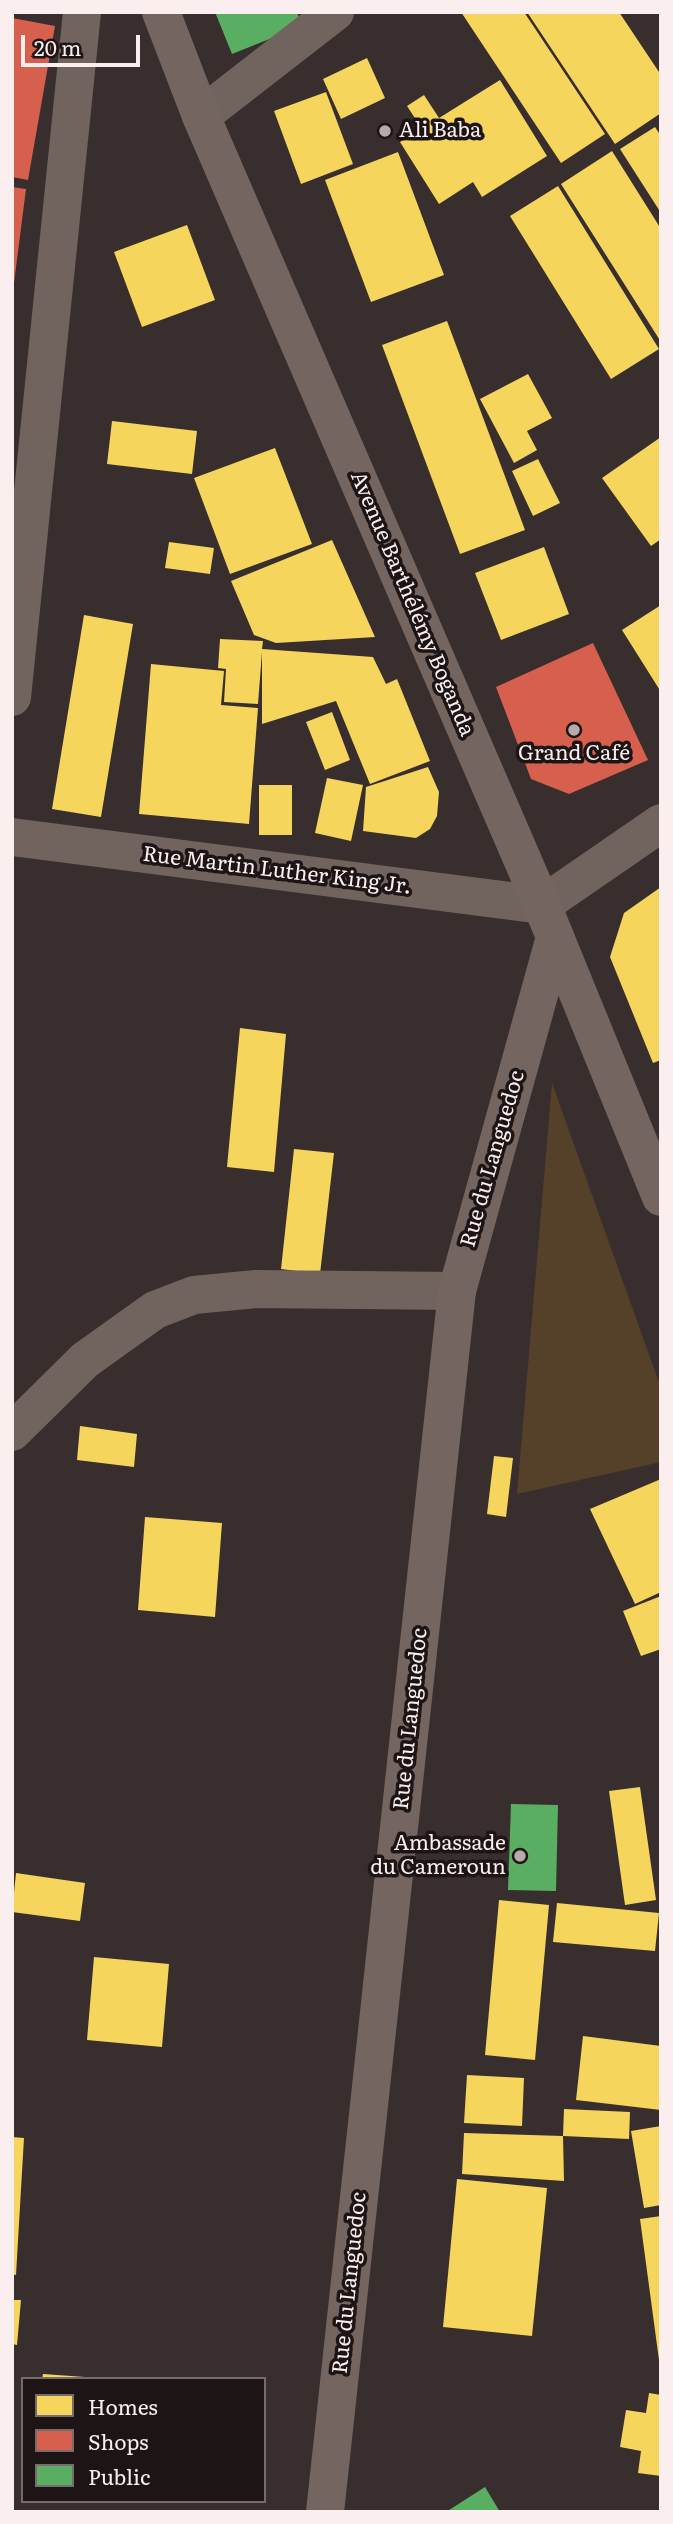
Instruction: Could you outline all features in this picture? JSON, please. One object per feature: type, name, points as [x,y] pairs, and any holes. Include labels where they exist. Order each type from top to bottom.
[{"type":"street","points":[[12,696],[82,12]]},
{"type":"street","name":"Avenue Barthélémy Boganda","points":[[162,12],[201,116],[548,921],[661,1197]]},
{"type":"street","points":[[201,116],[335,12]]},
{"type":"street","points":[[548,921],[661,823]]},
{"type":"street","name":"Rue Martin Luther King Jr.","points":[[12,836],[548,921]]},
{"type":"street","name":"Rue du Languedoc","points":[[325,2512],[457,1291],[548,921]]},
{"type":"street","points":[[12,1432],[85,1360],[155,1310],[194,1295],[256,1289],[457,1291]]},
{"type":"shaded area","points":[[552,1083],[661,1388],[661,1462],[517,1494]]},
{"type":"building: Homes","points":[[461,12],[524,12],[605,134],[561,163]]},
{"type":"building: Homes","points":[[527,12],[619,12],[661,75],[661,113],[615,144]]},
{"type":"building: Homes","points":[[367,58],[385,98],[341,119],[323,79]]},
{"type":"building: Homes","points":[[500,80],[547,156],[482,197],[473,182],[439,204],[400,142],[422,129],[407,106],[424,95],[439,118]]},
{"type":"building: Homes","points":[[326,92],[353,164],[301,184],[274,111]]},
{"type":"building: Homes","points":[[655,127],[661,136],[661,213],[620,149]]},
{"type":"building: Homes","points":[[612,151],[661,229],[661,342],[561,184]]},
{"type":"building: Homes","points":[[398,152],[444,275],[371,302],[325,180]]},
{"type":"building: Homes","points":[[558,186],[659,349],[611,379],[510,216]]},
{"type":"building: Homes","points":[[187,225],[215,300],[142,327],[114,252]]},
{"type":"building: Homes","points":[[447,321],[525,530],[460,554],[382,345]]},
{"type":"building: Homes","points":[[528,374],[552,418],[527,431],[537,450],[514,463],[480,399]]},
{"type":"building: Homes","points":[[112,421],[197,431],[192,474],[107,464]]},
{"type":"building: Homes","points":[[661,437],[661,539],[651,546],[602,478]]},
{"type":"building: Homes","points":[[275,448],[312,544],[230,574],[194,478]]},
{"type":"building: Homes","points":[[538,459],[560,503],[533,516],[512,471]]},
{"type":"building: Homes","points":[[332,540],[375,637],[276,643],[254,635],[231,581]]},
{"type":"building: Homes","points":[[169,542],[214,548],[210,574],[165,568]]},
{"type":"building: Homes","points":[[544,547],[569,614],[501,640],[475,573]]},
{"type":"building: Homes","points":[[661,605],[661,692],[622,630]]},
{"type":"building: Homes","points":[[84,615],[133,624],[101,817],[52,809]]},
{"type":"building: Homes","points":[[220,639],[263,641],[262,649],[373,657],[386,684],[397,679],[430,761],[370,784],[336,701],[262,724],[262,652],[258,704],[224,702],[226,669],[218,668]]},
{"type":"building: Homes","points":[[151,664],[224,671],[221,705],[258,708],[249,824],[139,814]]},
{"type":"building: Homes","points":[[332,712],[350,760],[325,770],[306,722]]},
{"type":"building: Homes","points":[[428,767],[439,792],[437,816],[430,829],[416,838],[363,831],[366,787]]},
{"type":"building: Homes","points":[[327,778],[363,785],[351,841],[315,833]]},
{"type":"building: Homes","points":[[259,785],[292,785],[292,835],[259,835]]},
{"type":"building: Homes","points":[[661,887],[661,1060],[653,1063],[610,957],[624,913]]},
{"type":"building: Homes","points":[[240,1028],[286,1034],[274,1172],[227,1167]]},
{"type":"building: Homes","points":[[294,1149],[334,1153],[320,1274],[281,1269]]},
{"type":"building: Homes","points":[[80,1426],[137,1434],[134,1467],[77,1460]]},
{"type":"building: Homes","points":[[494,1456],[513,1458],[506,1517],[487,1514]]},
{"type":"building: Homes","points":[[661,1479],[661,1592],[635,1604],[590,1509]]},
{"type":"building: Homes","points":[[145,1517],[222,1523],[215,1617],[138,1610]]},
{"type":"building: Homes","points":[[661,1596],[661,1649],[641,1656],[623,1611]]},
{"type":"building: Homes","points":[[640,1787],[656,1900],[625,1905],[609,1791]]},
{"type":"building: Homes","points":[[16,1873],[85,1883],[80,1921],[12,1912]]},
{"type":"building: Homes","points":[[499,1900],[549,1905],[535,2060],[485,2055]]},
{"type":"building: Homes","points":[[557,1903],[659,1913],[655,1951],[553,1942]]},
{"type":"building: Homes","points":[[94,1957],[169,1964],[162,2047],[87,2040]]},
{"type":"building: Homes","points":[[583,2036],[661,2046],[661,2110],[576,2100]]},
{"type":"building: Homes","points":[[467,2075],[524,2078],[522,2126],[464,2123]]},
{"type":"building: Homes","points":[[564,2109],[630,2112],[629,2139],[563,2136]]},
{"type":"building: Homes","points":[[661,2126],[661,2205],[644,2208],[631,2131]]},
{"type":"building: Homes","points":[[464,2133],[563,2136],[564,2181],[462,2174]]},
{"type":"building: Homes","points":[[12,2137],[24,2138],[16,2275],[12,2274]]},
{"type":"building: Homes","points":[[457,2179],[547,2188],[532,2336],[443,2327]]},
{"type":"building: Homes","points":[[661,2216],[661,2360],[659,2360],[640,2219]]},
{"type":"building: Homes","points":[[12,2300],[21,2300],[17,2345],[12,2344]]},
{"type":"building: Homes","points":[[43,2374],[85,2377],[42,2377]]},
{"type":"building: Homes","points":[[649,2393],[661,2395],[661,2476],[638,2473],[641,2451],[620,2447],[626,2410],[646,2413]]},
{"type":"building: Shops","points":[[12,18],[55,26],[28,180],[12,177]]},
{"type":"building: Shops","points":[[12,187],[26,189],[14,283],[12,282]]},
{"type":"building: Shops","points":[[593,643],[648,760],[569,794],[531,779],[496,687]]},
{"type":"building: Public","points":[[215,12],[297,12],[302,26],[232,54]]},
{"type":"building: Public","points":[[511,1804],[558,1805],[556,1891],[508,1890]]},
{"type":"building: Public","points":[[485,2487],[500,2512],[446,2512]]},
{"type":"place","name":"Ali Baba","points":[[385,131]]},
{"type":"place","name":"Grand Café","points":[[574,730]]},
{"type":"place","name":"Ambassade du Cameroun","points":[[520,1856]]}]
